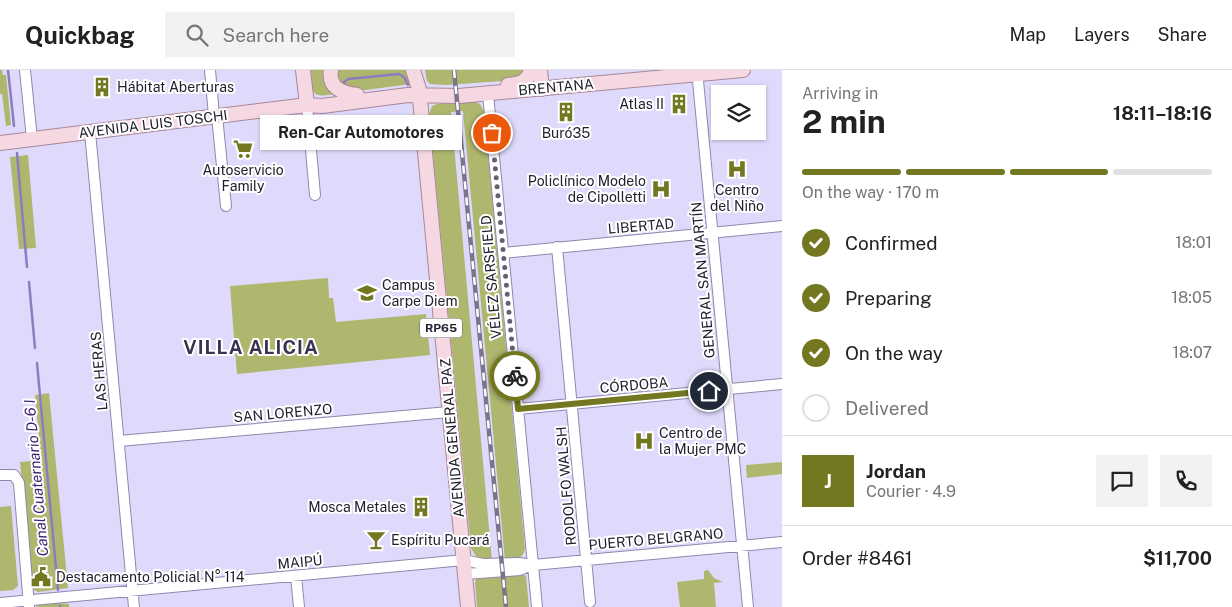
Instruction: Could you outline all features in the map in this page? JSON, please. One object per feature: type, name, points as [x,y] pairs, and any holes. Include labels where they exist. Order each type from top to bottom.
[{"type":"main road","points":[[304,70],[307,105]]},
{"type":"main road","points":[[331,70],[331,81],[335,87],[356,95]]},
{"type":"main road","name":"RP65","points":[[413,70],[419,92]]},
{"type":"main road","points":[[419,92],[422,79],[421,70]]},
{"type":"main road","points":[[540,70],[540,89]]},
{"type":"main road","name":"BRENTANA","points":[[488,94],[697,72],[743,70]]},
{"type":"main road","name":"AVENIDA LUIS TOSCHI","points":[[0,143],[307,105],[322,106],[419,92],[512,84],[522,82],[531,73]]},
{"type":"main road","points":[[531,73],[540,89]]},
{"type":"main road","name":"AVENIDA LUIS TOSCHI","points":[[307,105],[319,99],[356,95],[419,92],[456,96],[488,94]]},
{"type":"main road","name":"AVENIDA GENERAL PAZ","points":[[419,92],[468,607]]},
{"type":"street","points":[[25,70],[32,139]]},
{"type":"street","points":[[210,70],[226,206]]},
{"type":"street","name":"GENERAL SAN MARTÍN","points":[[697,72],[748,607]]},
{"type":"street","name":"VÉLEZ SARSFIELD","points":[[488,94],[536,607]]},
{"type":"street","points":[[307,105],[315,195]]},
{"type":"street","name":"LAS HERAS","points":[[90,132],[134,607]]},
{"type":"street","name":"LIBERTAD","points":[[503,252],[782,226]]},
{"type":"street","name":"RODOLFO WALSH","points":[[557,247],[590,602]]},
{"type":"street","name":"CÓRDOBA","points":[[518,409],[782,384]]},
{"type":"street","name":"SAN LORENZO","points":[[119,441],[449,412]]},
{"type":"street","points":[[0,475],[10,474],[16,476],[19,483],[29,604]]},
{"type":"street","name":"PUERTO BELGRANO","points":[[532,565],[782,542]]},
{"type":"street","name":"MAIPÚ","points":[[0,603],[29,604],[133,591],[296,576],[464,567],[483,564],[524,563],[532,565]]},
{"type":"street","points":[[296,576],[299,607]]},
{"type":"green space","points":[[0,70],[2,70],[3,75],[6,75],[11,125],[6,126],[2,94],[0,94]]},
{"type":"green space","points":[[311,70],[327,70],[334,94],[322,96],[317,95],[313,91]]},
{"type":"green space","points":[[336,70],[410,70],[411,84],[358,91],[340,85]]},
{"type":"green space","points":[[425,70],[526,70],[519,80],[446,85],[430,84],[427,81]]},
{"type":"green space","points":[[470,100],[480,104],[484,111],[525,549],[520,557],[505,561],[463,111],[451,112],[492,561],[477,558],[471,548],[429,114],[432,106],[437,104]]},
{"type":"green space","points":[[28,155],[36,248],[19,249],[10,157]]},
{"type":"green space","points":[[328,278],[329,298],[333,298],[336,322],[426,314],[430,355],[237,374],[230,286]]},
{"type":"green space","points":[[49,393],[68,588],[38,592],[34,590],[32,585],[20,462],[41,460],[35,395]]},
{"type":"green space","points":[[782,462],[782,474],[747,478],[746,465]]},
{"type":"green space","points":[[11,506],[18,586],[13,590],[0,591],[0,507]]},
{"type":"green space","points":[[708,570],[714,578],[723,582],[714,583],[716,607],[680,607],[677,582],[704,579],[704,571]]},
{"type":"green space","points":[[518,573],[526,576],[529,607],[477,607],[476,578]]},
{"type":"green space","points":[[41,604],[69,604],[69,607],[36,607]]},
{"type":"waterway","name":"Canal Cuaternario D-6 I","points":[[8,70],[14,126]]},
{"type":"waterway","points":[[345,87],[344,82],[348,79],[399,74],[404,77],[408,85]]},
{"type":"waterway","name":"Canal Cuaternario D-6 I","points":[[17,153],[27,267]]},
{"type":"waterway","name":"Canal Cuaternario D-6 I","points":[[29,282],[35,348]]},
{"type":"waterway","name":"Canal Cuaternario D-6 I","points":[[37,363],[58,590]]},
{"type":"railway","points":[[454,70],[506,607]]},
{"type":"way so far","points":[[492,133],[515,376]]},
{"type":"place","name":"Hábitat Aberturas","points":[[102,87]]},
{"type":"place","name":"Atlas II","points":[[679,104]]},
{"type":"place","name":"Buró35","points":[[566,112]]},
{"type":"place","name":"Ren-Car Automotores","points":[[492,133]]},
{"type":"place","name":"Autoservicio Family","points":[[243,149]]},
{"type":"place","name":"Centro del Niño","points":[[737,169]]},
{"type":"place","name":"Policlínico Modelo de Cipolletti","points":[[661,189]]},
{"type":"place","name":"Campus Carpe Diem","points":[[367,293]]},
{"type":"place","name":"Centro de la Mujer PMC","points":[[644,441]]},
{"type":"place","name":"Mosca Metales","points":[[421,507]]},
{"type":"place","name":"Espíritu Pucará","points":[[376,540]]},
{"type":"place","name":"Destacamento Policial N° 114","points":[[41,577]]},
{"type":"district","name":"VILLA ALICIA","points":[[251,347]]},
{"type":"route","points":[[515,376],[518,409],[709,391]]}]
